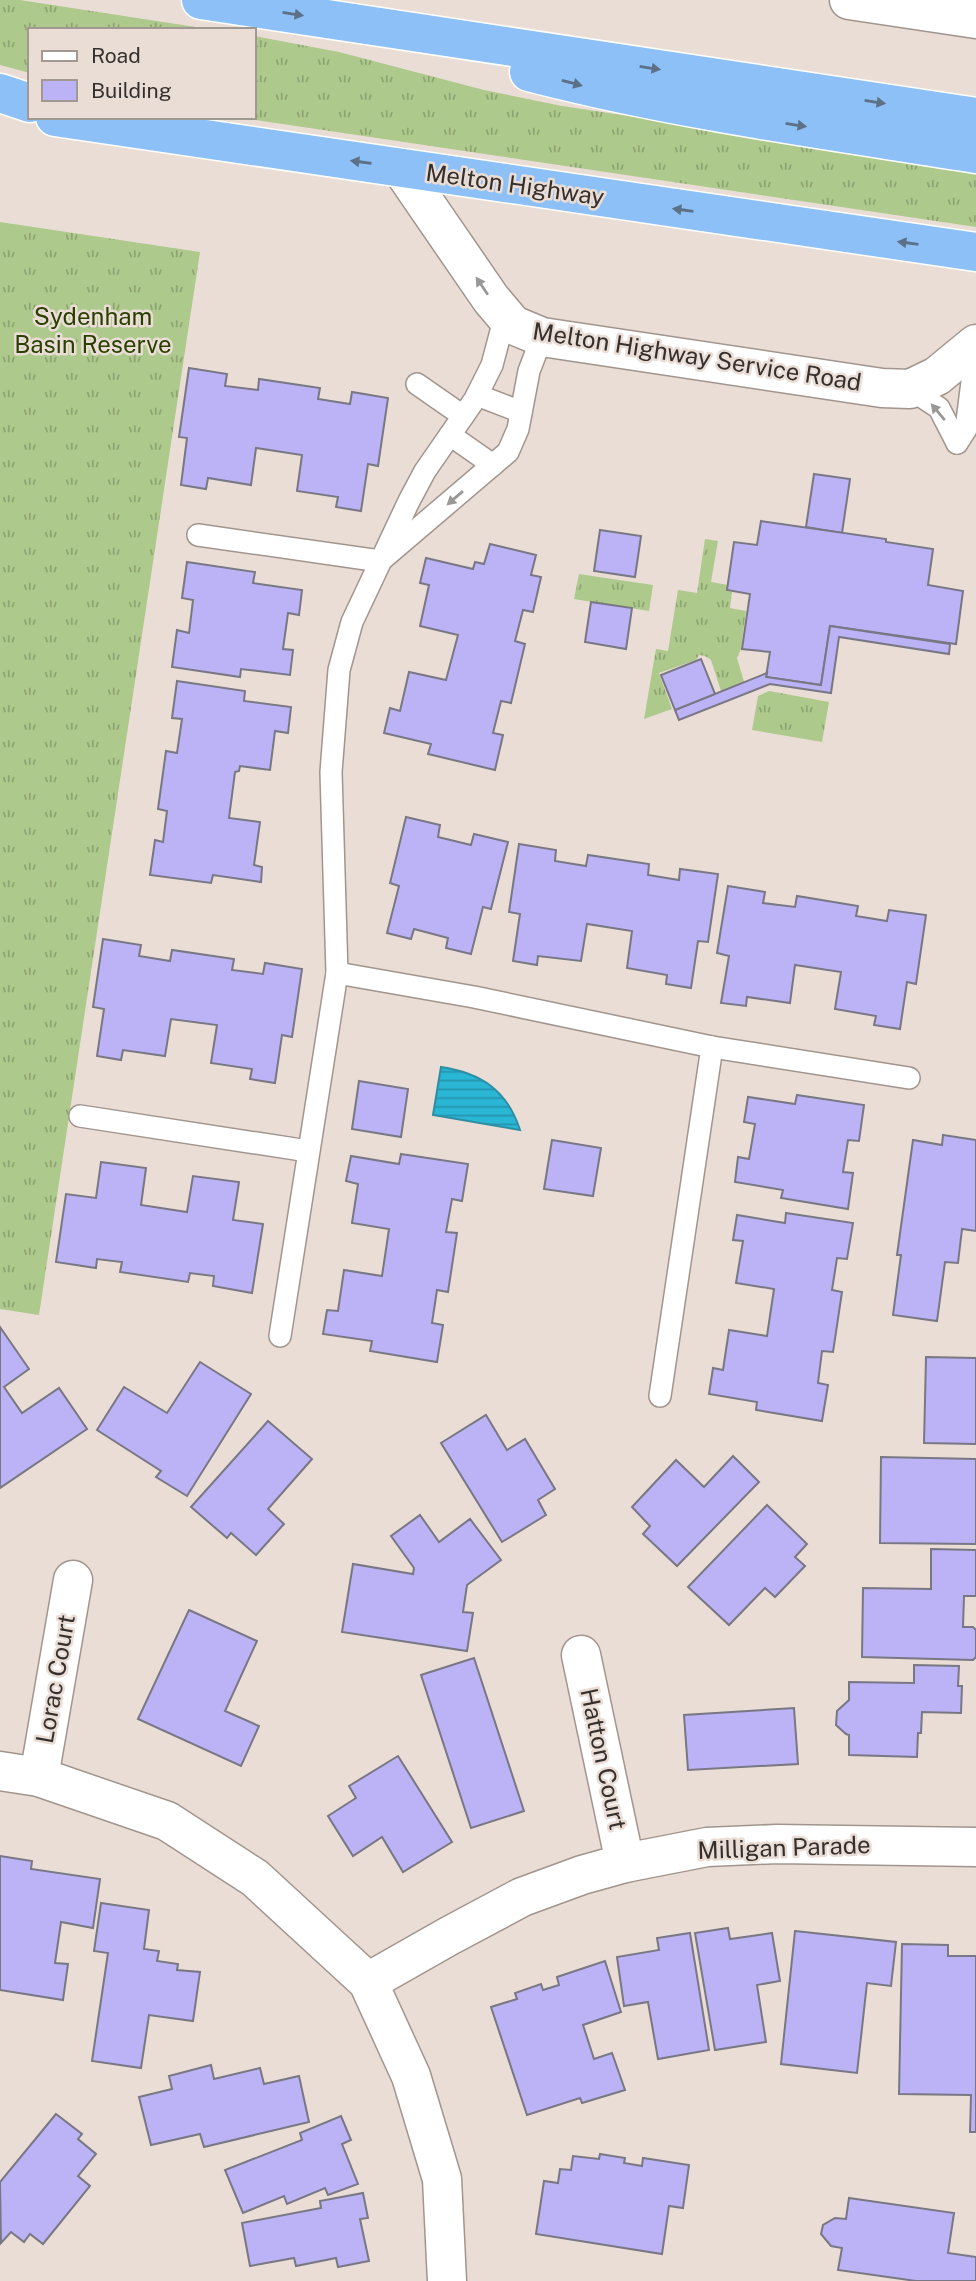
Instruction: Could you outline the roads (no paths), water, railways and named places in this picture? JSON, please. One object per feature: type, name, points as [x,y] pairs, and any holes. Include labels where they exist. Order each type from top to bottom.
[{"type":"highway","points":[[201,0],[976,117]]},
{"type":"highway","points":[[341,22],[605,92],[976,154]]},
{"type":"highway","points":[[0,93],[28,102]]},
{"type":"highway","points":[[0,109],[28,114]]},
{"type":"highway","name":"Melton Highway","points":[[87,120],[976,252]]},
{"type":"street","points":[[849,0],[976,19]]},
{"type":"street","name":"Melton Highway Service Road","points":[[401,168],[491,299],[513,325],[542,337],[882,388],[909,389]]},
{"type":"street","points":[[909,389],[937,376],[976,344]]},
{"type":"street","name":"Lorac Court","points":[[39,1777],[73,1580]]},
{"type":"street","name":"Hatton Court","points":[[581,1655],[625,1863]]},
{"type":"street","points":[[0,1771],[39,1777],[167,1821],[255,1878],[368,1982],[411,2076],[442,2179],[447,2281]]},
{"type":"street","name":"Milligan Parade","points":[[368,1982],[522,1898],[582,1875],[625,1863],[707,1847],[790,1844],[976,1847]]},
{"type":"lane","points":[[280,1336],[337,973],[331,772],[339,670],[352,622],[380,561],[425,471],[477,395],[492,365],[505,316]]},
{"type":"lane","points":[[198,535],[380,561],[508,452],[518,429],[529,371],[542,337]]},
{"type":"lane","points":[[909,389],[939,408],[957,443],[966,429],[976,349]]},
{"type":"lane","points":[[417,384],[463,416]]},
{"type":"lane","points":[[477,395],[521,412]]},
{"type":"lane","points":[[450,435],[493,465]]},
{"type":"lane","points":[[337,973],[474,997],[712,1047],[909,1078]]},
{"type":"lane","points":[[660,1396],[712,1047]]},
{"type":"lane","points":[[80,1116],[309,1151]]},
{"type":"water","points":[[441,1067],[468,1074],[491,1086],[508,1104],[520,1130],[433,1115]]},
{"type":"park label","name":"Sydenham Basin Reserve","points":[[93,331]]}]
